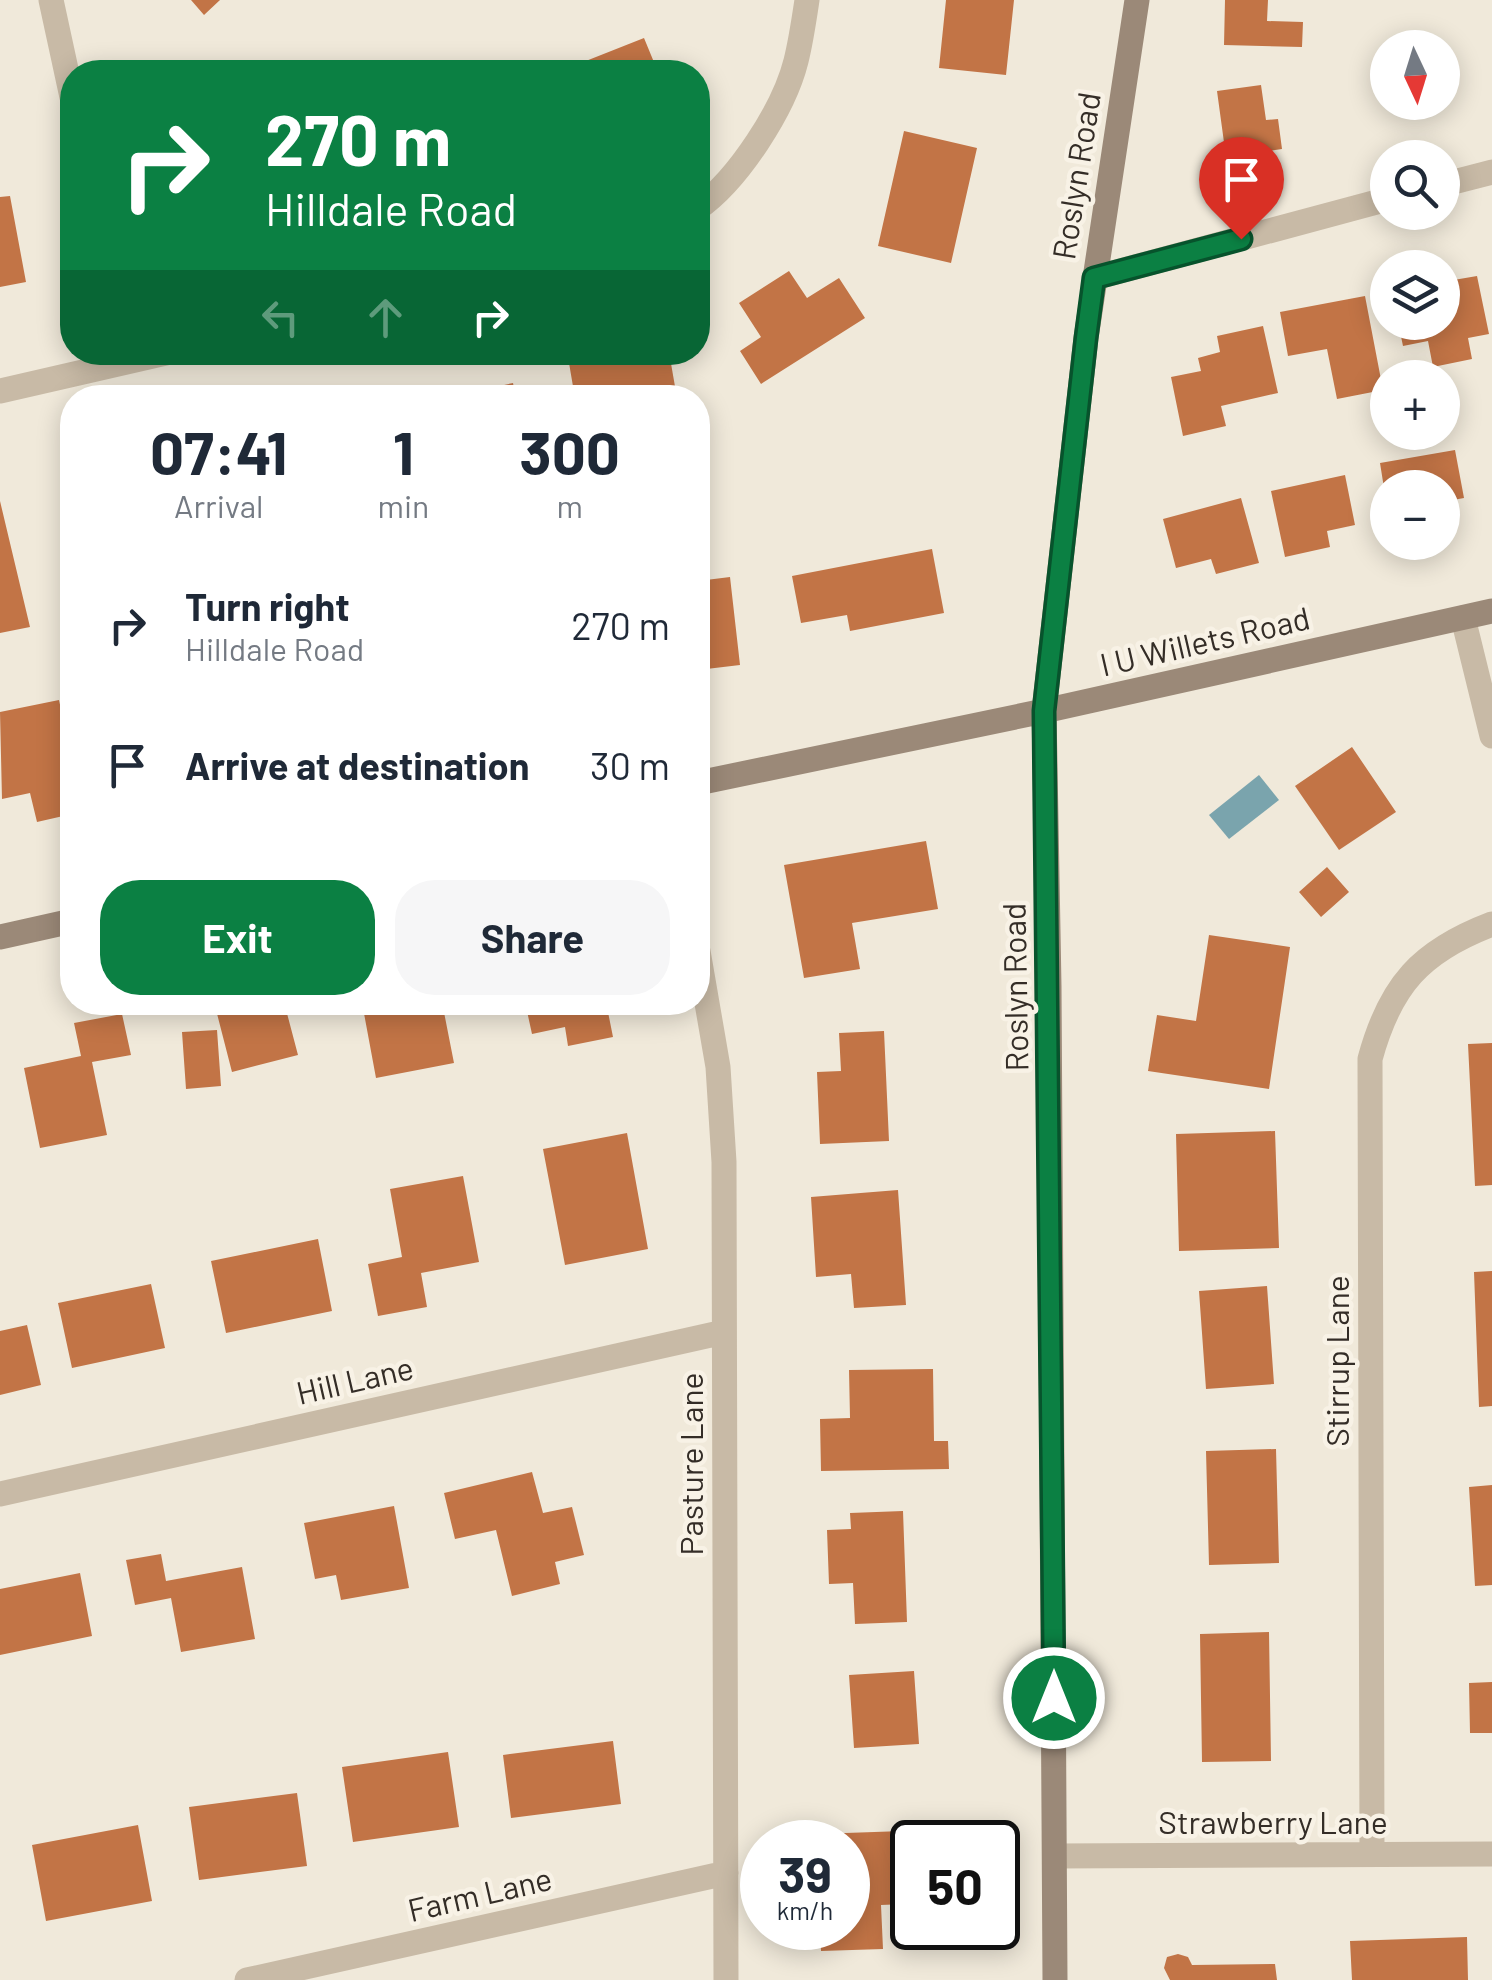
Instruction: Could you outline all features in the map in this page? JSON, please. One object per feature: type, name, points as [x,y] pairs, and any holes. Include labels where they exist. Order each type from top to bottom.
[{"type":"main road","name":"Roslyn Road","points":[[1055,1980],[1044,711],[1094,278],[1137,0]]},
{"type":"main road","name":"I U Willets Road","points":[[710,781],[1492,611]]},
{"type":"main road","points":[[0,937],[60,924]]},
{"type":"street","points":[[51,0],[64,60]]},
{"type":"street","points":[[710,196],[746,159],[782,99],[796,64],[807,0]]},
{"type":"street","points":[[1460,180],[1492,172]]},
{"type":"street","points":[[1094,278],[1370,205]]},
{"type":"street","points":[[0,391],[100,365]]},
{"type":"street","points":[[1463,618],[1492,736]]},
{"type":"street","name":"Stirrup Lane","points":[[1372,1854],[1370,1059],[1380,1022],[1392,1000],[1426,958],[1455,938],[1492,924]]},
{"type":"street","name":"Pasture Lane","points":[[709,1015],[718,1066],[724,1162],[726,1980]]},
{"type":"street","name":"Hill Lane","points":[[0,1494],[724,1332]]},
{"type":"street","name":"Strawberry Lane","points":[[1055,1856],[1492,1854]]},
{"type":"street","name":"Farm Lane","points":[[248,1980],[726,1874]]},
{"type":"water","points":[[1259,775],[1279,800],[1229,839],[1209,815]]},
{"type":"building","points":[[191,0],[220,0],[204,15]]},
{"type":"building","points":[[946,0],[1014,0],[1006,75],[939,68]]},
{"type":"building","points":[[1225,0],[1268,0],[1267,21],[1303,22],[1302,47],[1224,45]]},
{"type":"building","points":[[644,38],[653,60],[588,60]]},
{"type":"building","points":[[1261,85],[1266,120],[1278,119],[1282,149],[1226,157],[1217,91]]},
{"type":"building","points":[[904,131],[977,148],[951,263],[878,246]]},
{"type":"building","points":[[10,196],[26,282],[0,287],[0,197]]},
{"type":"building","points":[[789,271],[807,298],[839,278],[865,318],[761,384],[740,351],[761,337],[739,303]]},
{"type":"building","points":[[1477,276],[1489,334],[1468,338],[1472,359],[1432,360],[1428,341],[1403,346],[1402,340],[1460,340],[1460,279]]},
{"type":"building","points":[[1365,296],[1370,340],[1373,340],[1377,360],[1370,360],[1370,393],[1337,399],[1327,349],[1288,356],[1280,312]]},
{"type":"building","points":[[1263,326],[1278,393],[1221,406],[1226,426],[1183,436],[1171,377],[1201,371],[1198,358],[1220,352],[1217,336]]},
{"type":"building","points":[[569,365],[671,365],[675,385],[573,385]]},
{"type":"building","points":[[1455,450],[1459,470],[1381,470],[1380,463]]},
{"type":"building","points":[[1345,475],[1355,525],[1327,531],[1330,547],[1285,557],[1271,491]]},
{"type":"building","points":[[1241,498],[1259,563],[1216,574],[1211,559],[1176,568],[1163,519]]},
{"type":"building","points":[[0,501],[30,627],[0,633]]},
{"type":"building","points":[[932,549],[944,613],[850,631],[847,615],[801,623],[792,576]]},
{"type":"building","points":[[730,577],[740,665],[710,669],[710,580]]},
{"type":"building","points":[[59,700],[60,817],[37,822],[30,793],[2,799],[0,712]]},
{"type":"building","points":[[1352,747],[1396,812],[1339,850],[1295,786]]},
{"type":"building","points":[[926,841],[938,909],[852,923],[860,969],[804,978],[784,865]]},
{"type":"building","points":[[1327,867],[1349,892],[1321,917],[1299,892]]},
{"type":"building","points":[[1209,935],[1290,947],[1269,1089],[1148,1071],[1157,1015],[1196,1021]]},
{"type":"building","points":[[122,1015],[131,1055],[92,1062],[107,1135],[40,1148],[24,1068],[81,1056],[74,1023]]},
{"type":"building","points":[[217,1015],[287,1015],[298,1055],[232,1072]]},
{"type":"building","points":[[364,1015],[445,1015],[454,1063],[376,1078]]},
{"type":"building","points":[[528,1015],[609,1015],[613,1037],[568,1046],[565,1027],[532,1034]]},
{"type":"building","points":[[217,1030],[221,1086],[186,1089],[182,1032]]},
{"type":"building","points":[[884,1031],[889,1141],[820,1144],[817,1072],[841,1071],[839,1033]]},
{"type":"building","points":[[1492,1043],[1492,1185],[1475,1186],[1468,1044]]},
{"type":"building","points":[[1275,1131],[1279,1248],[1179,1251],[1176,1134]]},
{"type":"building","points":[[627,1133],[648,1249],[565,1265],[543,1149]]},
{"type":"building","points":[[463,1176],[479,1262],[421,1273],[427,1307],[378,1316],[368,1264],[402,1257],[390,1189]]},
{"type":"building","points":[[898,1190],[906,1305],[854,1308],[851,1274],[816,1277],[811,1197]]},
{"type":"building","points":[[318,1239],[332,1311],[226,1333],[211,1261]]},
{"type":"building","points":[[1492,1271],[1492,1406],[1479,1407],[1474,1272]]},
{"type":"building","points":[[151,1284],[165,1348],[72,1368],[58,1303]]},
{"type":"building","points":[[1267,1286],[1274,1384],[1206,1389],[1199,1291]]},
{"type":"building","points":[[27,1325],[41,1385],[0,1395],[0,1331]]},
{"type":"building","points":[[933,1369],[934,1441],[948,1441],[949,1469],[821,1471],[820,1419],[850,1418],[849,1370]]},
{"type":"building","points":[[1276,1449],[1279,1563],[1209,1565],[1206,1451]]},
{"type":"building","points":[[532,1472],[543,1513],[572,1507],[584,1555],[555,1562],[560,1584],[512,1596],[496,1530],[455,1539],[444,1493]]},
{"type":"building","points":[[1492,1485],[1492,1585],[1475,1586],[1469,1487]]},
{"type":"building","points":[[394,1506],[409,1588],[341,1600],[336,1575],[315,1579],[304,1523]]},
{"type":"building","points":[[903,1511],[907,1622],[855,1624],[853,1583],[829,1584],[827,1530],[851,1529],[850,1513]]},
{"type":"building","points":[[161,1554],[166,1581],[242,1567],[255,1639],[181,1652],[171,1598],[135,1605],[126,1560]]},
{"type":"building","points":[[80,1573],[92,1636],[0,1655],[0,1589]]},
{"type":"building","points":[[1269,1632],[1271,1761],[1202,1762],[1200,1634]]},
{"type":"building","points":[[914,1671],[919,1744],[854,1748],[849,1675]]},
{"type":"building","points":[[1492,1682],[1492,1733],[1470,1733],[1469,1683]]},
{"type":"building","points":[[613,1741],[621,1804],[511,1818],[503,1755]]},
{"type":"building","points":[[448,1752],[459,1827],[353,1842],[342,1767]]},
{"type":"building","points":[[297,1793],[307,1866],[199,1880],[189,1807]]},
{"type":"building","points":[[138,1825],[152,1901],[46,1921],[32,1845]]},
{"type":"building","points":[[890,1831],[890,1905],[881,1905],[883,1949],[870,1949],[870,1832]]},
{"type":"building","points":[[1467,1937],[1468,1980],[1352,1980],[1350,1941]]},
{"type":"building","points":[[1167,1957],[1188,1957],[1192,1965],[1275,1964],[1277,1980],[1170,1980],[1164,1968]]},
{"type":"route","points":[[1054,1698],[1044,711],[1086,338],[1094,278],[1241,239]]}]
